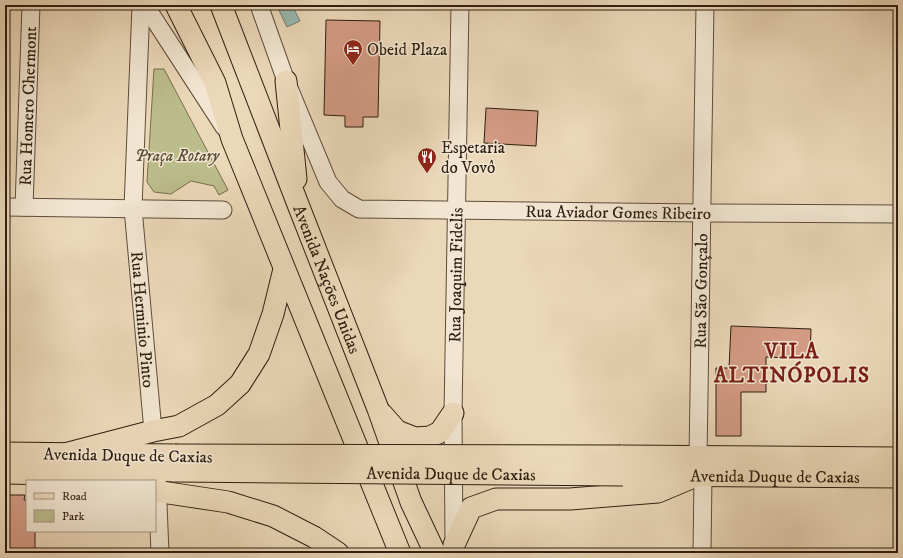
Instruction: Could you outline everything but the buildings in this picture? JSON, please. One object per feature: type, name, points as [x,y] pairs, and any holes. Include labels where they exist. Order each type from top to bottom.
[{"type":"main road","name":"Avenida Nações Unidas","points":[[176,5],[214,83],[232,140],[400,553]]},
{"type":"main road","name":"Avenida Nações Unidas","points":[[221,5],[378,409],[411,502],[435,553]]},
{"type":"main road","points":[[286,81],[299,207]]},
{"type":"main road","points":[[65,454],[153,431],[179,426],[217,405],[240,384],[259,354],[273,314],[284,269]]},
{"type":"main road","points":[[378,409],[397,431],[415,438],[430,437],[440,432],[453,413]]},
{"type":"main road","name":"Avenida Duque de Caxias","points":[[5,453],[65,454],[164,476]]},
{"type":"main road","name":"Avenida Duque de Caxias","points":[[699,470],[898,458]]},
{"type":"main road","name":"Avenida Duque de Caxias","points":[[5,473],[164,476],[622,465],[699,470],[898,477]]},
{"type":"main road","points":[[453,549],[471,508],[496,499],[570,500],[658,492],[699,470]]},
{"type":"main road","points":[[54,474],[92,480]]},
{"type":"main road","points":[[164,476],[228,502],[272,516],[314,537],[338,553]]},
{"type":"street","name":"Rua Homero Chermont","points":[[24,207],[31,5]]},
{"type":"street","points":[[133,208],[141,5]]},
{"type":"street","name":"Avenida Nações Unidas","points":[[145,5],[232,140]]},
{"type":"street","points":[[259,5],[286,81]]},
{"type":"street","name":"Rua Joaquim Fidelis","points":[[453,549],[453,413],[460,5]]},
{"type":"street","name":"Rua São Gonçalo","points":[[702,553],[699,470],[705,5]]},
{"type":"street","name":"Rua Aviador Gomes Ribeiro","points":[[286,81],[328,182],[342,199],[359,209],[898,214]]},
{"type":"street","points":[[5,207],[223,210]]},
{"type":"street","name":"Rua Herminio Pinto","points":[[133,208],[153,431]]},
{"type":"street","points":[[160,553],[164,476]]},
{"type":"green space","name":"Praça Rotary","points":[[154,69],[164,69],[228,190],[219,195],[214,186],[191,181],[171,194],[154,192],[147,182]]},
{"type":"water","points":[[285,5],[292,5],[300,21],[287,27],[278,8]]},
{"type":"place","name":"Obeid Plaza","points":[[353,66]]},
{"type":"place","name":"Espetaria do Vovô","points":[[427,174]]},
{"type":"district","name":"VILA ALTINÓPOLIS","points":[[792,363]]}]
